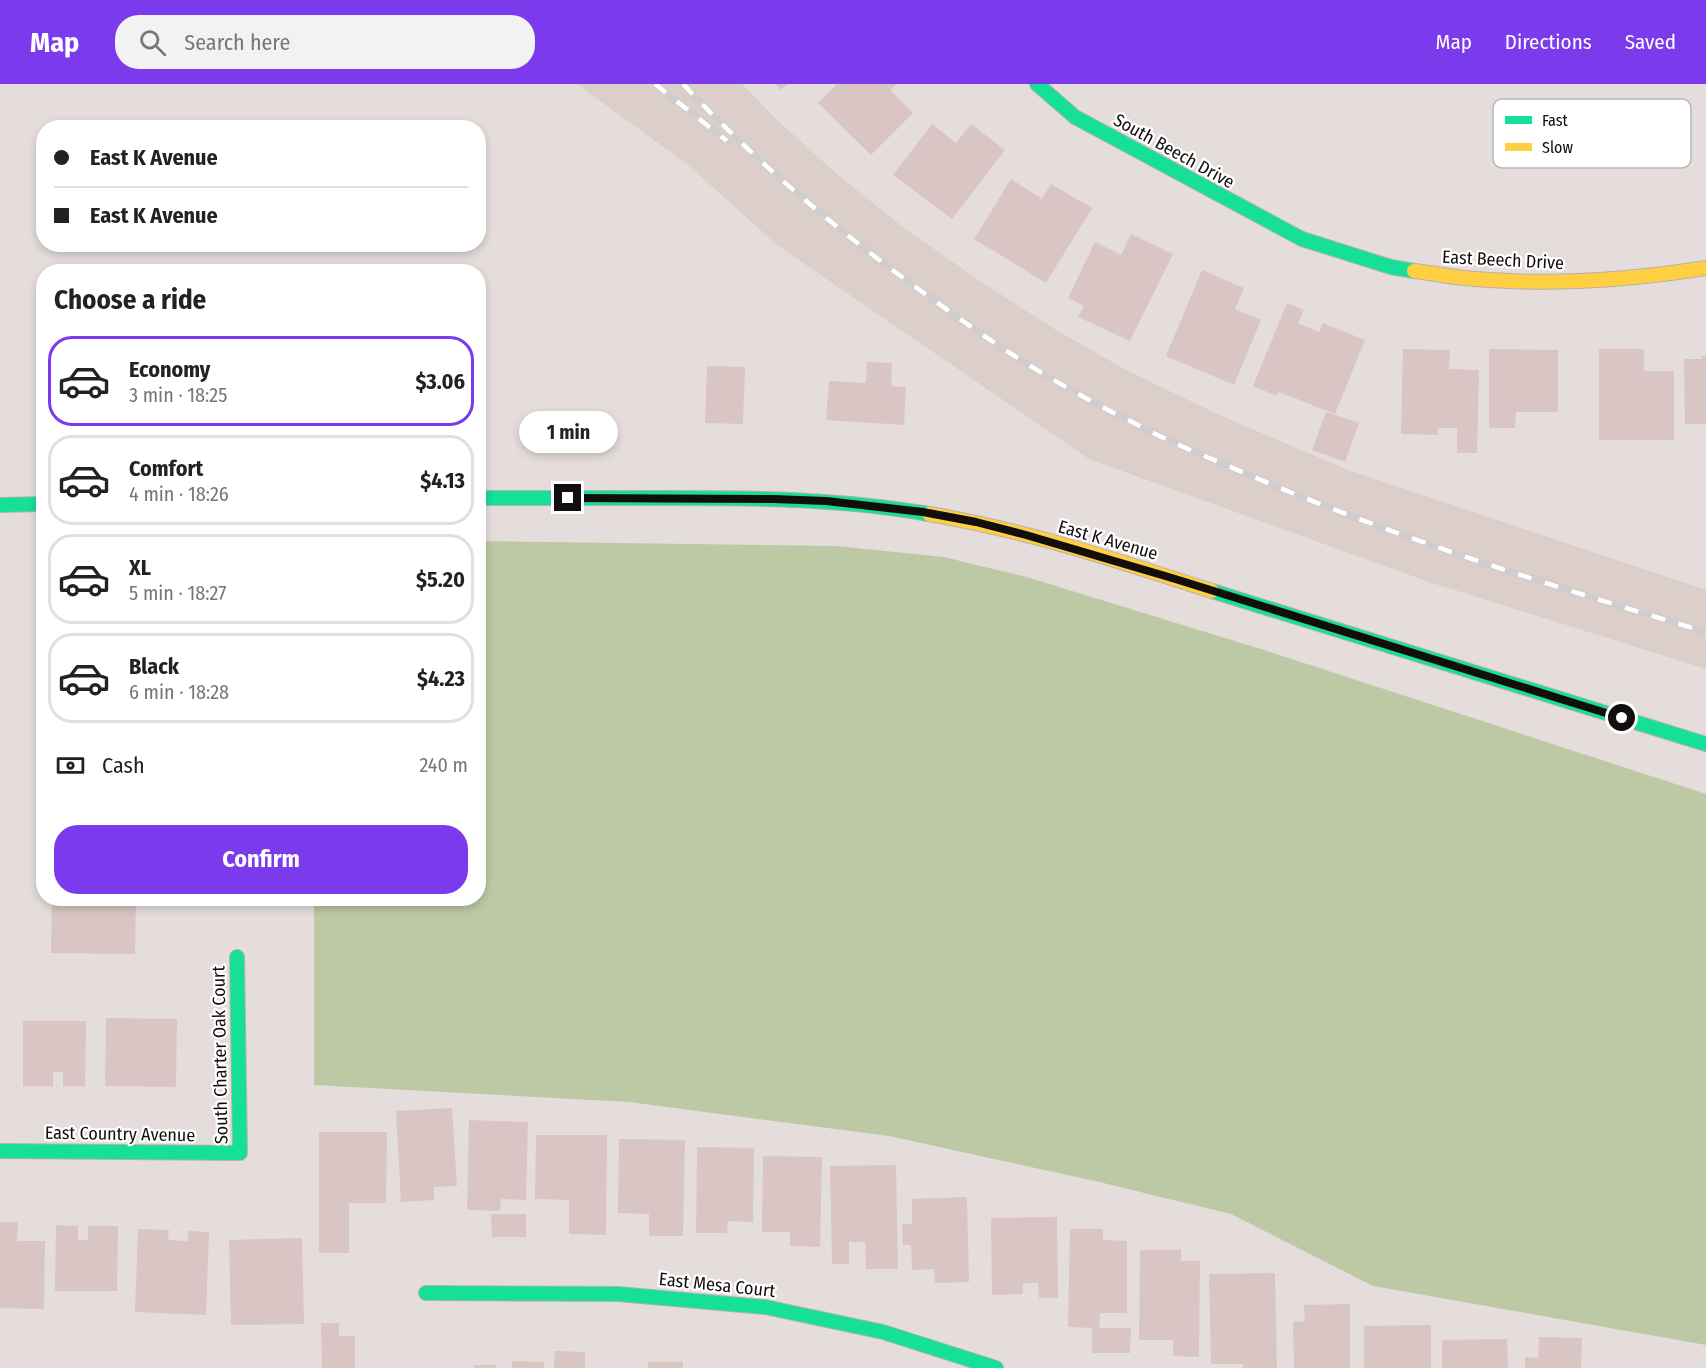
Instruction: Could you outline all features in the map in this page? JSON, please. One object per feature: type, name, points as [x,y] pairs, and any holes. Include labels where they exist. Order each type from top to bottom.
[{"type":"street","name":"South Beech Drive","points":[[1037,84],[1075,117],[1302,239]]},
{"type":"street","name":"East Beech Drive","points":[[1302,239],[1391,267],[1464,278],[1543,282],[1612,280],[1706,268]]},
{"type":"street","name":"East K Avenue","points":[[486,498],[805,500],[895,508],[941,515],[1026,535],[1172,578],[1706,744]]},
{"type":"street","points":[[0,505],[36,504]]},
{"type":"street","name":"South Charter Oak Court","points":[[237,957],[240,1153]]},
{"type":"street","name":"East Country Avenue","points":[[0,1151],[240,1153]]},
{"type":"street","name":"East Mesa Court","points":[[426,1293],[618,1294],[765,1306],[884,1332],[996,1368]]},
{"type":"shaded area","points":[[577,84],[742,84],[777,120],[838,175],[904,228],[1056,330],[1128,371],[1217,414],[1348,470],[1706,590],[1706,669],[1429,582],[1089,459],[777,245],[687,164]]},
{"type":"green space","points":[[486,541],[836,546],[944,557],[1030,578],[1264,650],[1706,794],[1706,1345],[1373,1286],[1231,1214],[1095,1181],[889,1136],[629,1102],[314,1085],[314,906],[486,906]]},
{"type":"building","points":[[775,84],[787,84],[781,90]]},
{"type":"building","points":[[837,84],[897,84],[890,90],[913,113],[871,155],[818,103]]},
{"type":"building","points":[[932,124],[956,143],[971,124],[1005,150],[952,219],[893,175]]},
{"type":"building","points":[[1011,179],[1042,199],[1051,184],[1092,208],[1046,283],[974,239]]},
{"type":"building","points":[[1131,234],[1173,254],[1130,341],[1078,317],[1084,306],[1068,298],[1095,242],[1121,255]]},
{"type":"building","points":[[1202,270],[1244,288],[1235,309],[1261,320],[1234,385],[1166,356]]},
{"type":"building","points":[[1287,303],[1304,310],[1298,323],[1319,332],[1323,323],[1365,340],[1335,414],[1279,392],[1277,396],[1253,386]]},
{"type":"building","points":[[1403,349],[1450,350],[1449,369],[1479,370],[1477,453],[1457,453],[1457,428],[1438,428],[1438,435],[1401,434]]},
{"type":"building","points":[[1489,349],[1558,350],[1558,412],[1516,412],[1515,428],[1489,428]]},
{"type":"building","points":[[1599,349],[1644,349],[1644,371],[1674,371],[1674,440],[1599,440]]},
{"type":"building","points":[[1702,356],[1706,356],[1706,424],[1685,424],[1684,359],[1702,359]]},
{"type":"building","points":[[867,362],[892,363],[891,386],[906,387],[904,425],[826,420],[829,381],[866,383]]},
{"type":"building","points":[[707,366],[745,367],[743,424],[705,423]]},
{"type":"building","points":[[1326,412],[1359,423],[1345,462],[1312,450]]},
{"type":"building","points":[[52,906],[136,906],[135,954],[51,953]]},
{"type":"building","points":[[106,1018],[177,1019],[176,1087],[105,1086]]},
{"type":"building","points":[[23,1021],[86,1021],[85,1086],[63,1086],[63,1072],[53,1072],[53,1086],[23,1086]]},
{"type":"building","points":[[452,1108],[457,1186],[434,1187],[434,1200],[401,1202],[396,1111]]},
{"type":"building","points":[[469,1120],[528,1122],[526,1200],[501,1199],[500,1211],[467,1210]]},
{"type":"building","points":[[319,1132],[387,1132],[386,1203],[349,1203],[349,1253],[319,1253]]},
{"type":"building","points":[[536,1135],[607,1135],[606,1235],[569,1234],[569,1200],[535,1199]]},
{"type":"building","points":[[619,1139],[685,1140],[683,1236],[649,1236],[649,1214],[618,1213]]},
{"type":"building","points":[[697,1147],[754,1148],[753,1222],[728,1221],[727,1233],[696,1233]]},
{"type":"building","points":[[763,1156],[822,1157],[820,1247],[790,1246],[790,1232],[762,1232]]},
{"type":"building","points":[[896,1165],[898,1269],[866,1269],[865,1242],[849,1242],[849,1264],[832,1264],[830,1166]]},
{"type":"building","points":[[967,1197],[969,1282],[935,1283],[934,1269],[912,1270],[911,1245],[903,1245],[902,1224],[912,1224],[912,1199]]},
{"type":"building","points":[[491,1214],[526,1214],[526,1237],[492,1237]]},
{"type":"building","points":[[1057,1217],[1058,1298],[1039,1298],[1038,1283],[1023,1283],[1023,1294],[992,1295],[991,1218]]},
{"type":"building","points":[[0,1222],[18,1222],[17,1241],[45,1241],[44,1309],[0,1308]]},
{"type":"building","points":[[56,1225],[78,1226],[78,1240],[88,1240],[88,1226],[118,1226],[117,1291],[55,1291]]},
{"type":"building","points":[[138,1229],[169,1230],[168,1240],[188,1241],[188,1231],[209,1232],[206,1315],[135,1312]]},
{"type":"building","points":[[1070,1229],[1103,1229],[1103,1240],[1127,1241],[1127,1313],[1100,1313],[1099,1328],[1131,1328],[1130,1353],[1092,1353],[1092,1328],[1068,1327]]},
{"type":"building","points":[[302,1238],[304,1324],[231,1325],[229,1240]]},
{"type":"building","points":[[1140,1250],[1181,1250],[1181,1261],[1200,1261],[1199,1357],[1173,1356],[1173,1340],[1139,1340]]},
{"type":"building","points":[[1275,1273],[1277,1368],[1243,1368],[1243,1364],[1211,1364],[1209,1274]]},
{"type":"building","points":[[1350,1304],[1350,1368],[1294,1368],[1293,1322],[1305,1321],[1304,1305]]},
{"type":"building","points":[[321,1323],[339,1323],[339,1336],[355,1336],[355,1368],[322,1368]]},
{"type":"building","points":[[1431,1325],[1431,1368],[1364,1368],[1364,1326]]},
{"type":"building","points":[[1539,1337],[1582,1338],[1581,1368],[1525,1368],[1525,1357],[1538,1358]]},
{"type":"building","points":[[1507,1339],[1508,1368],[1442,1368],[1442,1340]]},
{"type":"building","points":[[555,1351],[585,1352],[585,1368],[554,1368]]},
{"type":"building","points":[[512,1361],[544,1362],[544,1368],[512,1368]]},
{"type":"building","points":[[648,1362],[683,1362],[683,1368],[648,1368]]},
{"type":"building","points":[[474,1365],[496,1365],[496,1368],[474,1368]]},
{"type":"railway","points":[[655,84],[727,141]]},
{"type":"railway","points":[[683,84],[740,142],[800,196],[863,247],[982,335],[1087,399],[1183,447],[1344,513],[1523,576],[1706,632]]},
{"type":"traffic: fast","points":[[1037,84],[1075,117],[1302,239],[1391,267],[1414,271]]},
{"type":"traffic: fast","points":[[486,498],[768,499],[832,502],[929,514]]},
{"type":"traffic: fast","points":[[0,505],[36,504]]},
{"type":"traffic: fast","points":[[1212,591],[1706,744]]},
{"type":"traffic: fast","points":[[0,1151],[240,1153],[237,957]]},
{"type":"traffic: fast","points":[[426,1293],[618,1294],[765,1307],[883,1332],[996,1368]]},
{"type":"traffic: slow","points":[[1414,271],[1464,278],[1555,282],[1616,279],[1706,268]]},
{"type":"traffic: slow","points":[[929,514],[1036,537],[1212,591]]},
{"type":"route","points":[[568,498],[826,501],[895,508],[976,522],[1172,578],[1622,718]]}]
